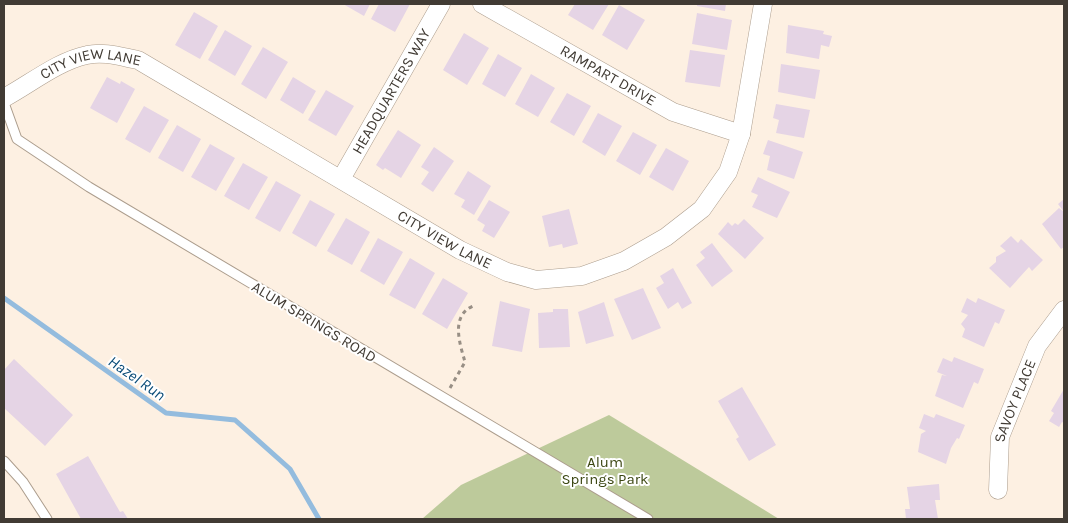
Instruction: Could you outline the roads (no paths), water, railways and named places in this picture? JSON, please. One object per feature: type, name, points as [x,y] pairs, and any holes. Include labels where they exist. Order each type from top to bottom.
[{"type":"street","name":"HEADQUARTERS WAY","points":[[341,179],[440,4]]},
{"type":"street","name":"RAMPART DRIVE","points":[[482,4],[673,112],[741,134]]},
{"type":"street","name":"CITY VIEW LANE","points":[[4,98],[65,63],[88,54],[111,54],[138,60],[460,250],[507,272],[536,280],[582,276],[624,261],[666,237],[702,209],[728,172],[741,134],[763,4]]},
{"type":"street","name":"SAVOY PLACE","points":[[998,490],[1000,437],[1037,346],[1062,318]]},
{"type":"lane","name":"ALUM SPRINGS ROAD","points":[[4,103],[16,139],[89,187],[648,519]]},
{"type":"lane","points":[[4,461],[23,482],[47,519]]},
{"type":"waterway","name":"Hazel Run","points":[[4,298],[166,413],[235,420],[290,469],[319,519]]},
{"type":"park label","name":"Alum Springs Park","points":[[605,470]]}]
